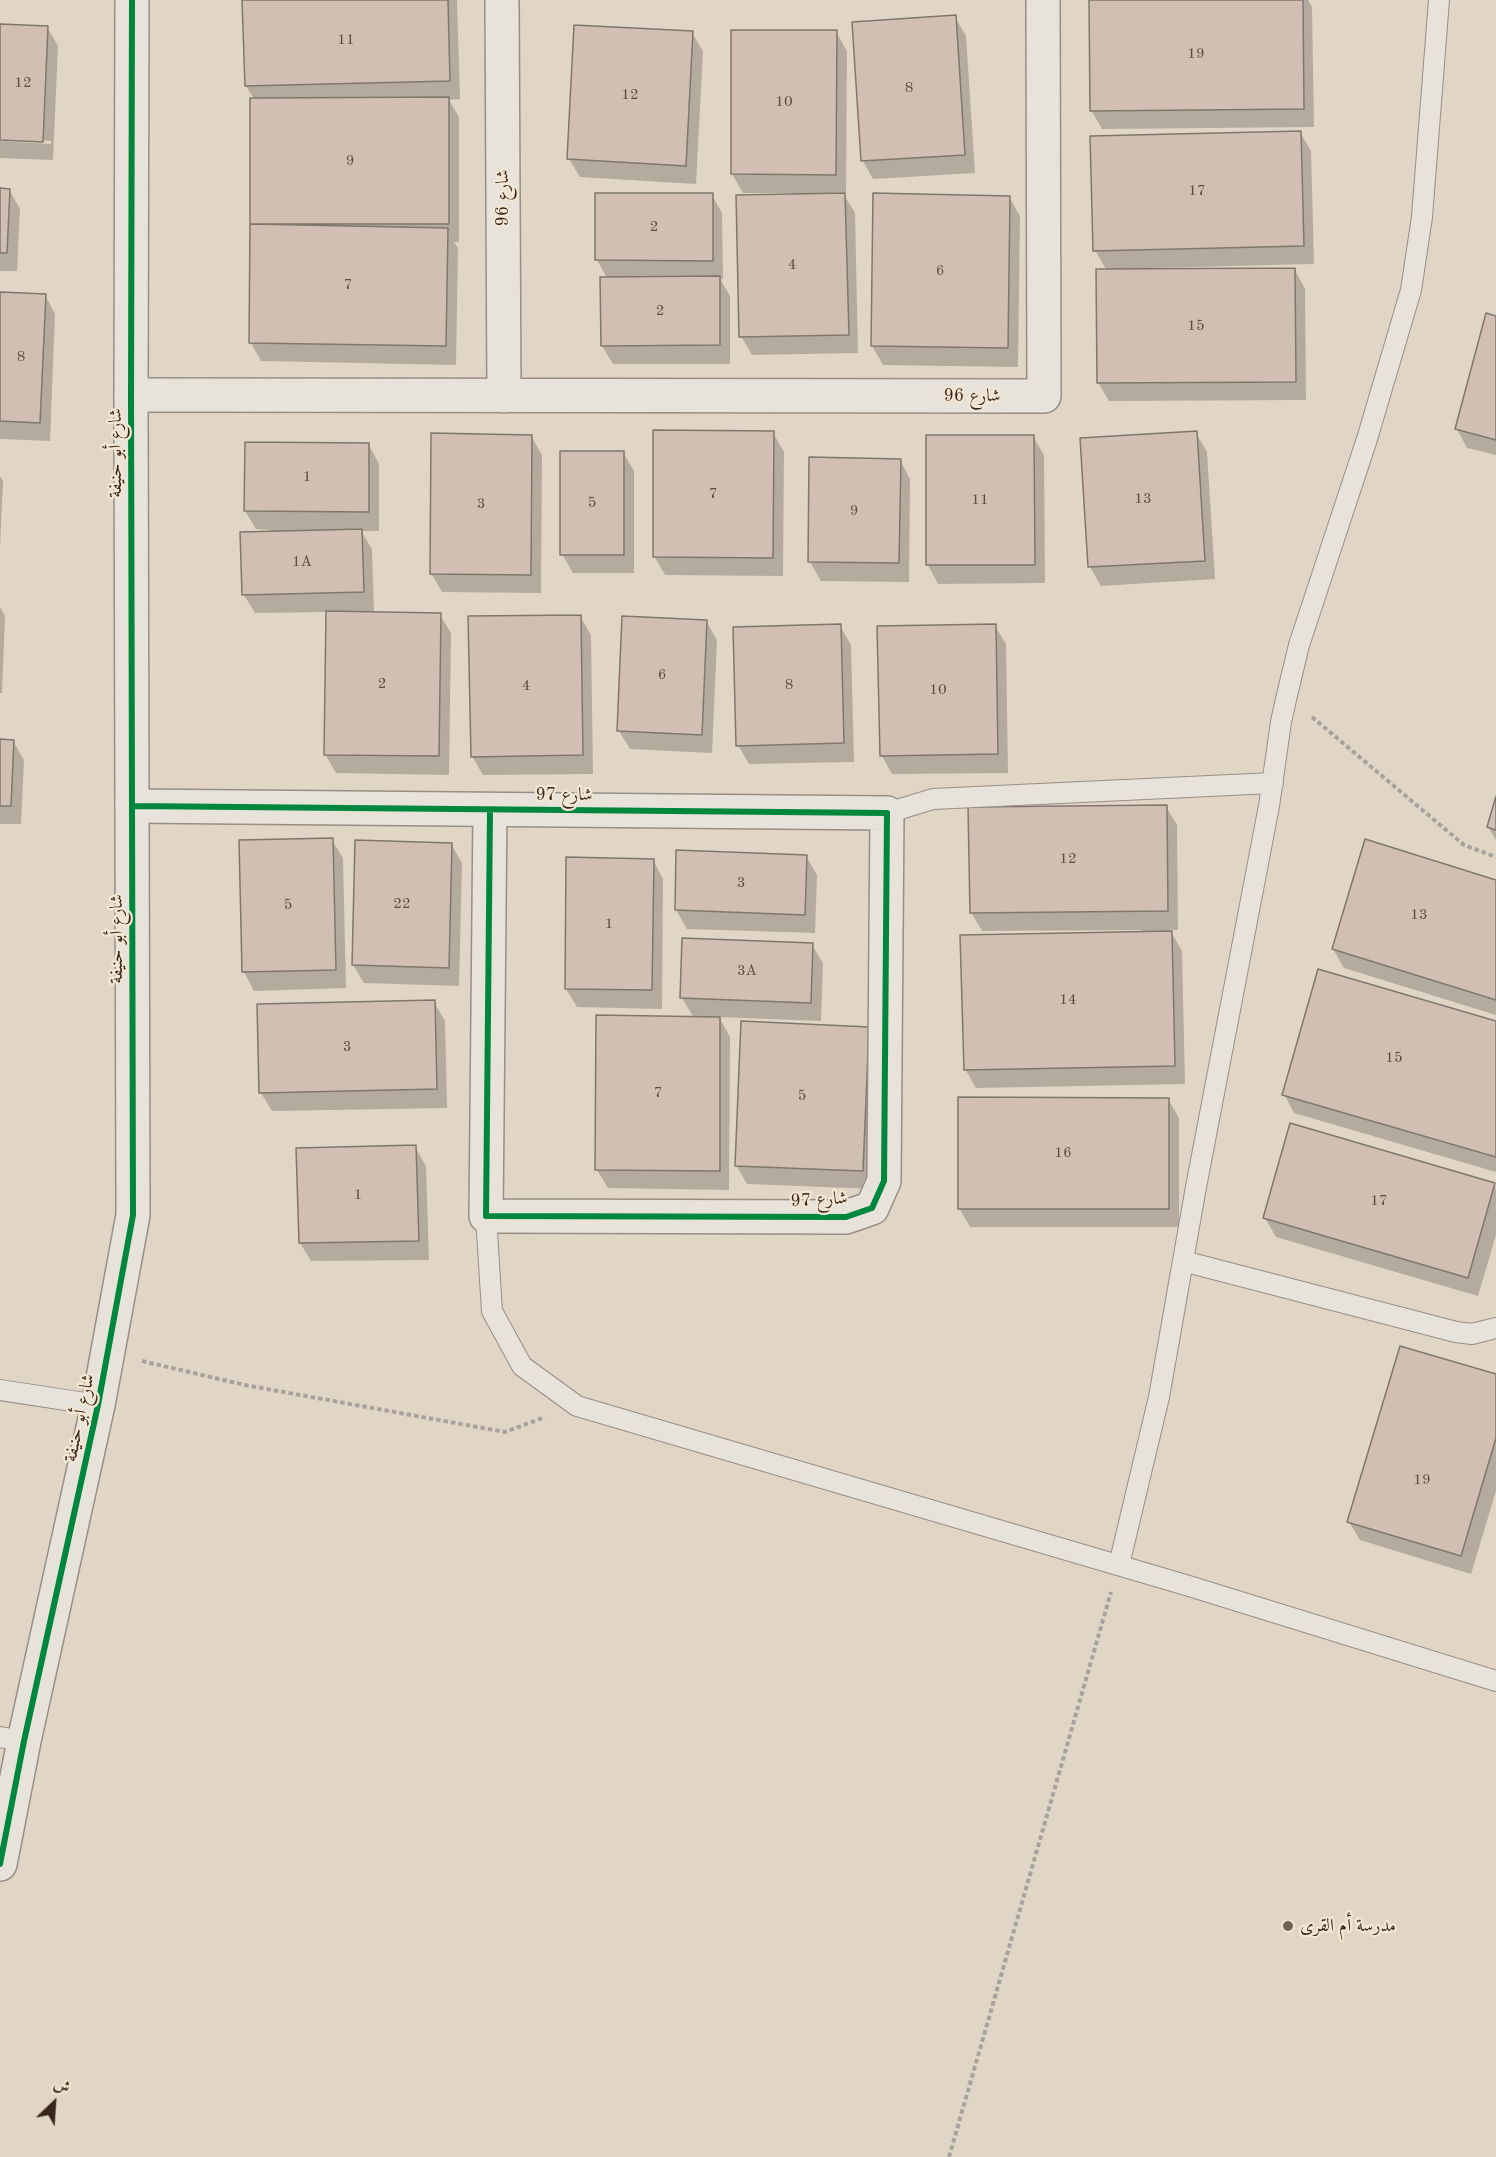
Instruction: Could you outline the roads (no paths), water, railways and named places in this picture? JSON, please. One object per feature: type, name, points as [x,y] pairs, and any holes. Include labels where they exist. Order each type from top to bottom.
[{"type":"street","name":"شارع أبو حنيفة","points":[[0,1864],[12,1739],[98,1406],[133,1215],[132,0]]},
{"type":"street","name":"شارع 96","points":[[502,0],[504,396]]},
{"type":"street","name":"شارع 96","points":[[131,395],[1044,396],[1043,0]]},
{"type":"street","name":"شارع 97","points":[[132,806],[887,813],[884,1182],[872,1208],[846,1217],[486,1216]]},
{"type":"street","points":[[486,1216],[490,810]]},
{"type":"lane","points":[[1119,1565],[1159,1397],[1273,783],[1287,695],[1299,645],[1367,439],[1411,290],[1422,217],[1439,0]]},
{"type":"lane","points":[[887,813],[933,799],[1273,783]]},
{"type":"lane","points":[[486,1216],[492,1311],[522,1366],[577,1406],[1119,1565],[1496,1681]]},
{"type":"lane","points":[[1183,1261],[1456,1332],[1472,1334],[1496,1328]]},
{"type":"lane","points":[[0,1390],[98,1406]]},
{"type":"place","name":"مدرسة أم القرى","points":[[1288,1926]]}]
